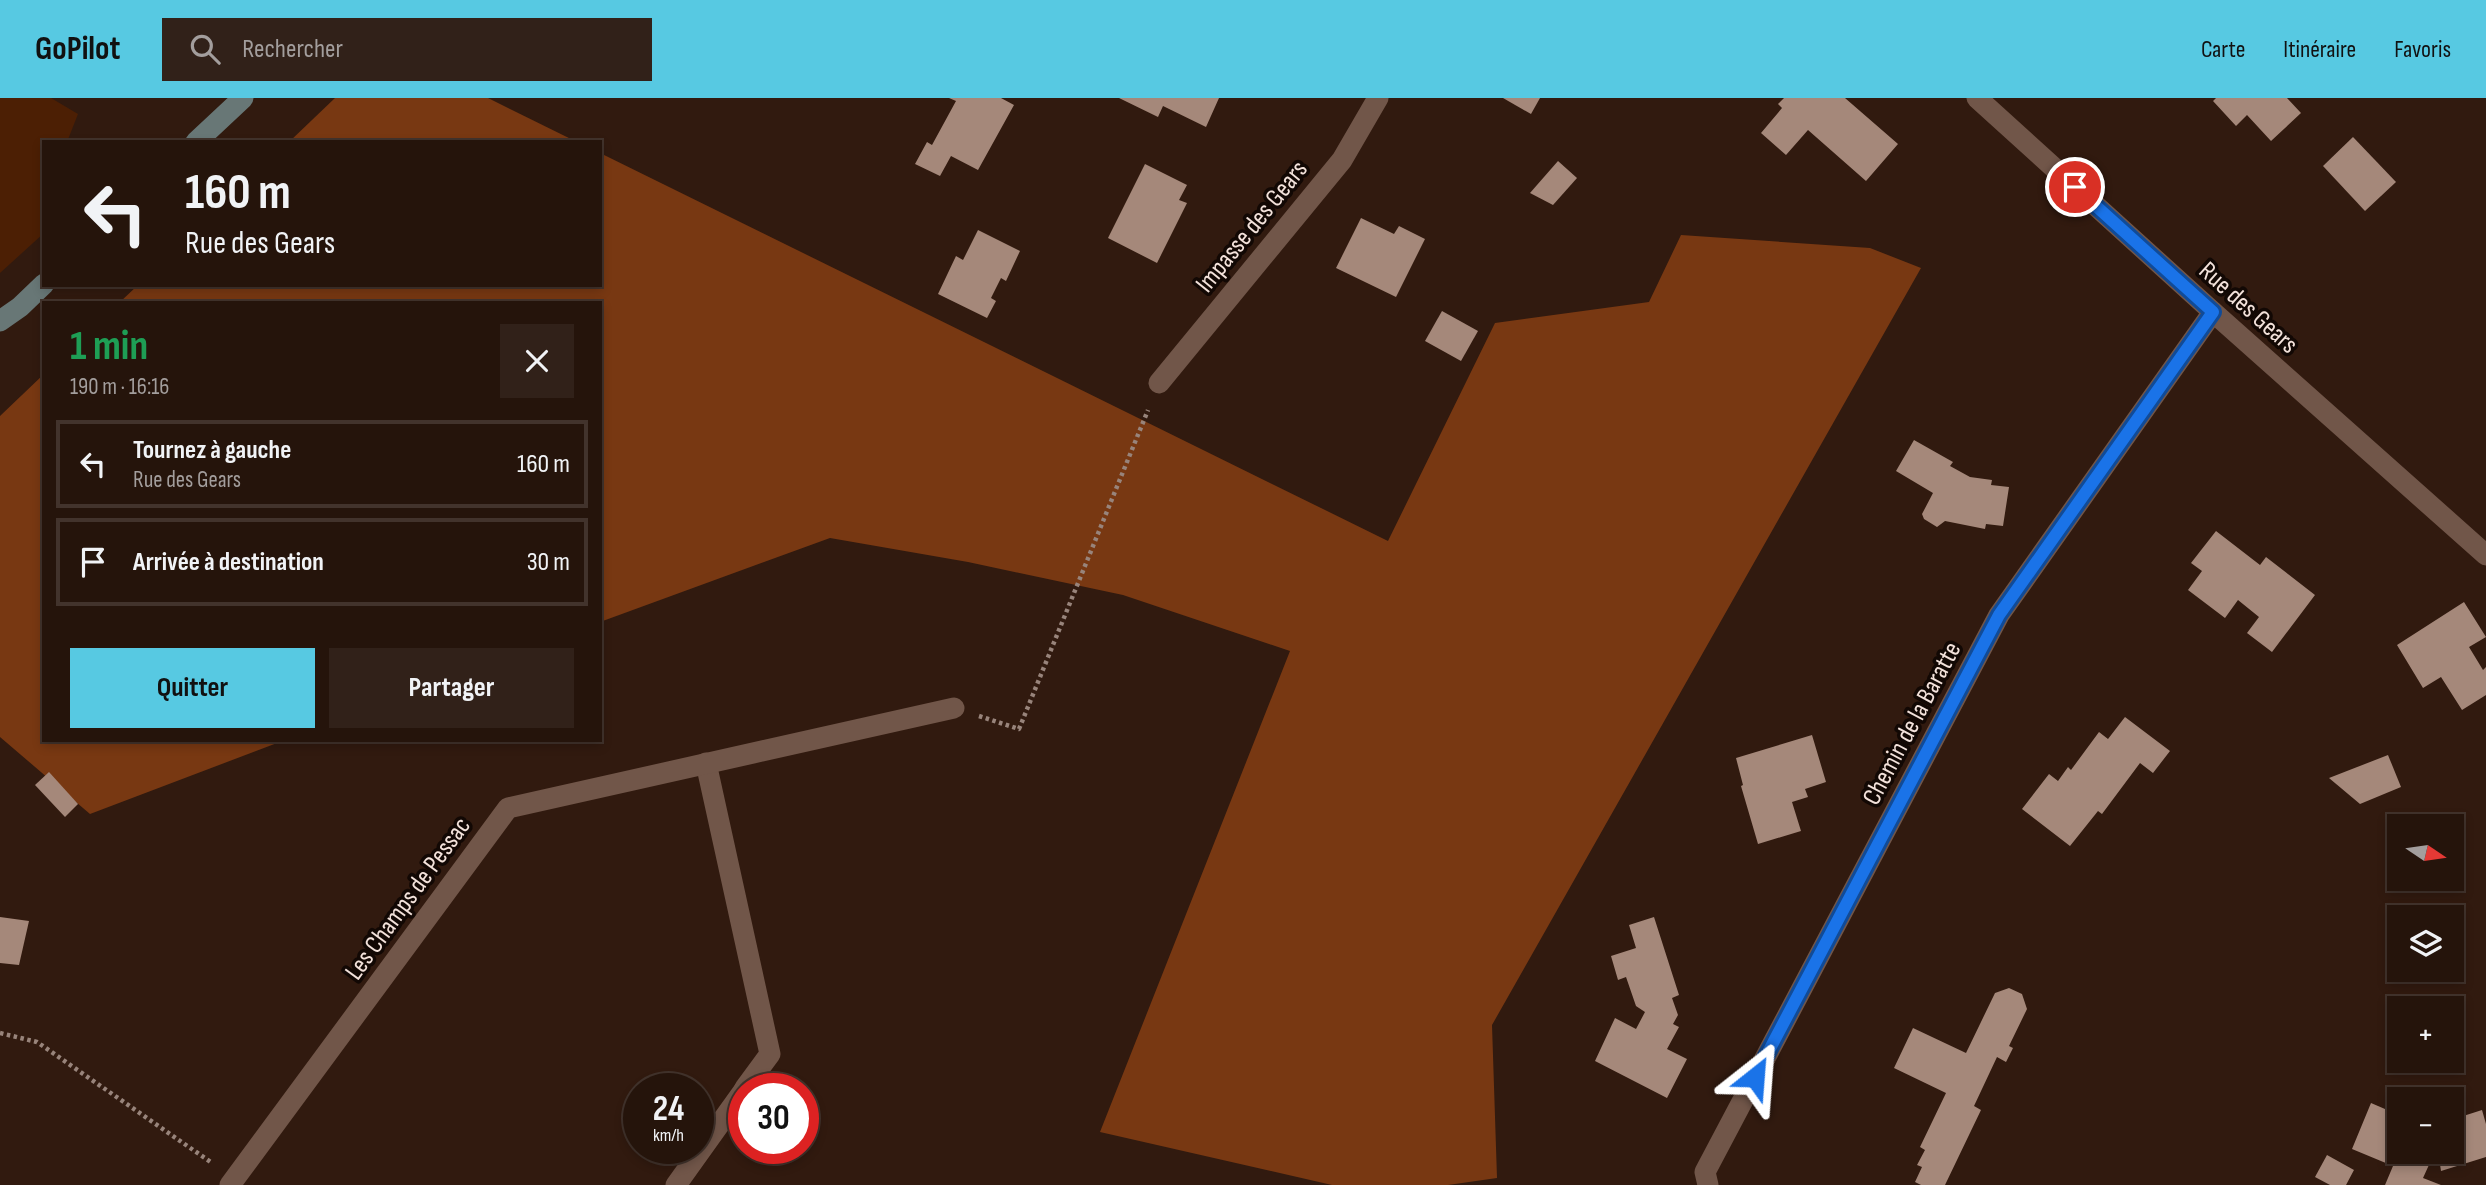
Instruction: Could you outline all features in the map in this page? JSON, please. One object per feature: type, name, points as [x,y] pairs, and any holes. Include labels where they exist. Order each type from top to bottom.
[{"type":"street","points":[[198,140],[243,98]]},
{"type":"street","name":"Impasse des Gears","points":[[1158,383],[1342,160],[1378,98]]},
{"type":"street","name":"Rue des Gears","points":[[1977,98],[2486,555]]},
{"type":"street","points":[[0,321],[42,286]]},
{"type":"street","points":[[0,337],[20,307]]},
{"type":"street","name":"Chemin de la Baratte","points":[[1708,1185],[1705,1172],[1999,615],[2213,312]]},
{"type":"street","name":"Les Champs de Pessac","points":[[232,1182],[508,808],[954,708]]},
{"type":"street","points":[[706,763],[770,1054],[756,1073]]},
{"type":"street","points":[[676,1185],[728,1112]]},
{"type":"path","points":[[954,708],[1019,729],[1158,383]]},
{"type":"path","points":[[0,1033],[37,1042],[232,1182]]},
{"type":"shaded area","points":[[0,98],[51,98],[78,114],[68,140],[42,140],[42,235],[0,273]]},
{"type":"shaded area","points":[[335,98],[488,98],[573,140],[291,140]]},
{"type":"shaded area","points":[[602,154],[1388,541],[1495,323],[1649,302],[1681,235],[1870,248],[1921,268],[1492,1025],[1497,1178],[1448,1185],[1332,1185],[1100,1132],[1290,651],[1123,595],[968,562],[830,538],[602,621],[602,301],[121,301],[136,287],[602,287]]},
{"type":"shaded area","points":[[42,376],[42,742],[280,742],[90,814],[0,737],[0,416]]},
{"type":"building","points":[[949,98],[1001,98],[1014,105],[978,170],[951,156],[940,176],[915,164],[927,142],[932,145],[956,101]]},
{"type":"building","points":[[1119,98],[1219,98],[1206,127],[1163,106],[1158,117]]},
{"type":"building","points":[[1503,98],[1540,98],[1531,114]]},
{"type":"building","points":[[1784,98],[1845,98],[1898,144],[1866,181],[1808,130],[1786,155],[1761,133],[1782,108],[1778,104]]},
{"type":"building","points":[[2216,98],[2287,98],[2301,113],[2271,141],[2247,115],[2236,126],[2213,101]]},
{"type":"building","points":[[2353,137],[2396,182],[2365,211],[2323,166]]},
{"type":"building","points":[[1558,161],[1577,178],[1553,205],[1530,193]]},
{"type":"building","points":[[1145,164],[1187,185],[1179,200],[1187,203],[1157,263],[1108,238]]},
{"type":"building","points":[[1361,218],[1394,234],[1399,226],[1425,239],[1396,297],[1336,268]]},
{"type":"building","points":[[978,230],[1020,251],[1006,281],[1001,278],[991,298],[996,301],[987,318],[938,294],[956,256],[963,260]]},
{"type":"building","points":[[1442,311],[1478,331],[1461,361],[1425,341]]},
{"type":"building","points":[[1914,440],[1953,462],[1950,466],[1970,477],[1992,480],[1991,485],[2009,487],[2003,526],[1986,524],[1985,529],[1945,521],[1937,527],[1924,519],[1922,514],[1933,493],[1896,471]]},
{"type":"building","points":[[2216,531],[2260,565],[2266,557],[2315,595],[2272,652],[2247,633],[2259,617],[2238,600],[2225,618],[2188,590],[2202,571],[2191,563]]},
{"type":"building","points":[[2464,602],[2486,637],[2469,647],[2483,670],[2486,667],[2486,695],[2462,710],[2441,677],[2423,688],[2397,645]]},
{"type":"building","points":[[2125,717],[2170,751],[2153,773],[2140,763],[2102,814],[2098,811],[2070,846],[2022,809],[2049,774],[2058,781],[2068,767],[2071,770],[2099,732],[2108,739]]},
{"type":"building","points":[[1812,735],[1826,782],[1805,789],[1808,797],[1792,802],[1801,831],[1758,844],[1736,758]]},
{"type":"building","points":[[2388,755],[2401,787],[2360,804],[2329,778]]},
{"type":"building","points":[[49,772],[78,804],[65,817],[35,785]]},
{"type":"building","points":[[0,917],[29,921],[19,965],[0,963]]},
{"type":"building","points":[[1654,917],[1679,995],[1672,998],[1678,1015],[1673,1024],[1679,1027],[1667,1049],[1687,1059],[1667,1098],[1595,1061],[1615,1018],[1636,1029],[1645,1012],[1636,1006],[1626,977],[1618,980],[1611,956],[1636,948],[1629,925]]},
{"type":"building","points":[[2009,988],[2022,994],[2027,1009],[2009,1046],[2013,1048],[2006,1062],[1997,1057],[1974,1106],[1981,1110],[1945,1185],[1921,1185],[1915,1182],[1922,1167],[1917,1165],[1925,1150],[1920,1147],[1946,1093],[1894,1068],[1913,1028],[1966,1053],[1995,993]]},
{"type":"building","points":[[2371,1103],[2387,1110],[2387,1164],[2352,1149]]},
{"type":"building","points":[[2482,1110],[2486,1124],[2486,1157],[2464,1164],[2464,1116]]},
{"type":"building","points":[[2327,1155],[2354,1170],[2346,1185],[2330,1185],[2315,1177]]},
{"type":"building","points":[[2388,1164],[2429,1164],[2423,1178],[2441,1185],[2385,1185],[2393,1166]]},
{"type":"building","points":[[2440,1164],[2464,1164],[2441,1171]]},
{"type":"route","points":[[1755,1077],[1999,615],[2213,312],[2075,187]]}]
